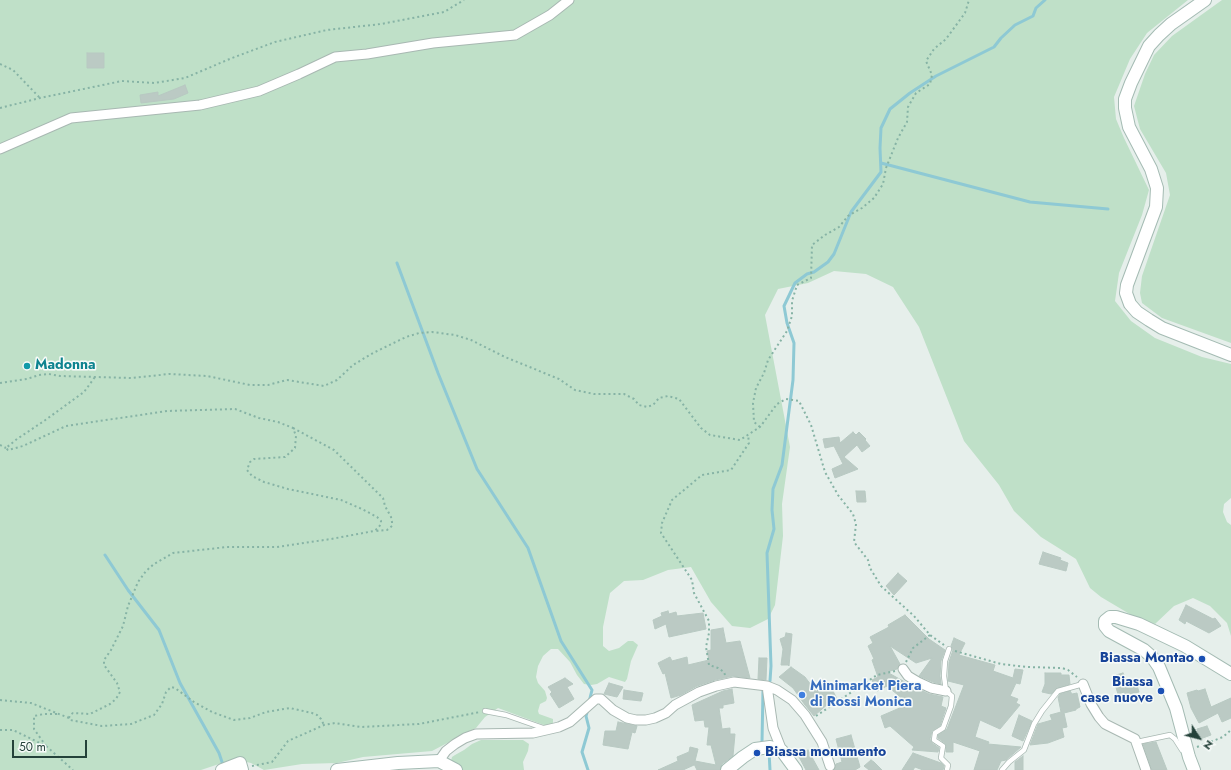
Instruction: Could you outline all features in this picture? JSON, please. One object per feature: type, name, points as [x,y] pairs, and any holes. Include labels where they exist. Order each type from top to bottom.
[{"type":"street","points":[[0,150],[71,118],[200,105],[259,91],[335,57],[367,54],[433,43],[516,35],[550,15],[569,0]]},
{"type":"street","points":[[1205,0],[1171,24],[1149,46],[1131,83],[1126,100],[1125,108],[1129,126],[1151,169],[1157,188],[1156,206],[1127,285],[1126,293],[1130,304],[1137,312],[1162,328],[1231,355]]},
{"type":"street","points":[[1194,770],[1176,708],[1159,667],[1152,657],[1144,650],[1109,631],[1105,626],[1105,621],[1110,617],[1116,617],[1139,624],[1184,646],[1231,674]]},
{"type":"street","points":[[903,669],[908,676],[918,682],[931,688],[946,691]]},
{"type":"street","points":[[439,760],[446,751],[455,744],[476,734],[533,734],[570,722],[598,699],[601,699],[613,710],[623,716],[636,720],[646,720],[655,718],[699,692],[734,682],[767,686],[777,690],[792,700],[809,721],[822,742],[830,766]]},
{"type":"street","points":[[1083,684],[1099,717],[1105,724],[1132,737],[1137,742],[1146,770]]},
{"type":"street","points":[[767,686],[773,728],[782,751],[796,770]]},
{"type":"street","points":[[727,770],[755,749],[770,747],[782,751]]},
{"type":"street","points":[[337,770],[439,760],[456,770]]},
{"type":"street","points":[[222,770],[240,764],[246,768]]},
{"type":"lane","points":[[947,770],[948,765],[940,758],[943,746],[934,740],[935,733],[943,728],[952,696],[946,691],[944,676],[945,662],[949,649]]},
{"type":"lane","points":[[1002,770],[1009,762],[1024,750],[1034,724],[1058,691],[1083,684]]},
{"type":"lane","points":[[485,711],[506,715],[549,730]]},
{"type":"lane","points":[[1137,742],[1170,735],[1175,739],[1182,750],[1188,751]]},
{"type":"path","points":[[0,108],[122,81],[154,83],[185,78],[275,42],[327,30],[381,24],[444,12],[464,0]]},
{"type":"path","points":[[760,427],[754,422],[753,404],[756,388],[764,373],[768,360],[787,331],[792,316],[792,301],[797,285],[811,278],[812,245],[839,227],[848,216],[862,208],[874,198],[883,184],[886,168],[898,138],[907,122],[908,107],[916,93],[930,84],[932,75],[926,61],[934,49],[946,39],[965,13],[969,0]]},
{"type":"path","points":[[0,64],[13,70],[40,98]]},
{"type":"path","points":[[0,383],[27,379],[39,374],[132,378],[169,374],[207,376],[250,385],[268,385],[287,380],[324,386],[337,380],[353,365],[373,353],[406,337],[418,333],[432,332],[455,335],[471,340],[504,357],[560,379],[575,390],[594,394],[624,394],[634,399],[639,405],[647,407],[653,405],[658,398],[668,396],[679,399],[701,428],[710,435],[740,440],[760,427],[777,404],[786,399],[799,401],[811,425],[825,472],[838,495],[853,514],[856,524],[854,542],[868,560],[870,568],[881,586],[914,616],[930,635],[949,649],[1001,664],[1027,667],[1062,668],[1075,675],[1083,684]]},
{"type":"path","points":[[6,448],[84,392],[95,377]]},
{"type":"path","points":[[0,445],[8,450],[23,446],[66,426],[167,411],[210,411],[235,409],[293,428],[334,450],[383,498],[387,511],[391,517],[392,526],[387,530],[374,530],[331,539],[277,547],[227,547],[173,553],[154,564],[146,571],[138,582],[128,606],[123,626],[111,650],[104,660],[104,665],[118,683],[120,692],[116,699],[110,704],[90,714],[74,714],[70,715],[69,718]]},
{"type":"path","points":[[293,428],[296,436],[295,448],[284,457],[254,459],[250,462],[247,470],[252,476],[264,482],[341,500],[362,509],[381,521],[378,528],[374,530]]},
{"type":"path","points":[[728,683],[724,672],[709,665],[706,647],[709,634],[708,621],[694,593],[692,580],[661,534],[662,523],[672,500],[702,475],[731,470],[749,444],[748,435]]},
{"type":"path","points":[[809,721],[877,675],[903,669],[913,648],[930,635]]},
{"type":"path","points":[[0,700],[31,703],[69,718],[70,720],[102,726],[131,724],[154,715],[162,704],[166,692],[171,687],[175,688],[194,702],[212,712],[234,720],[250,718],[266,712],[290,708],[312,713],[322,719],[324,725]]},
{"type":"path","points":[[246,768],[272,762],[288,741],[324,725],[335,723],[361,727],[419,724],[485,711]]},
{"type":"path","points":[[59,714],[34,716],[34,729],[46,746],[73,770]]},
{"type":"path","points":[[0,730],[13,730],[46,746]]},
{"type":"path","points":[[1188,751],[1223,736],[1231,730]]},
{"type":"green space","points":[[0,0],[1188,0],[1147,33],[1130,59],[1114,97],[1116,119],[1149,190],[1142,215],[1119,273],[1115,301],[1131,321],[1155,338],[1202,357],[1231,364],[1231,498],[1224,504],[1223,512],[1227,522],[1231,525],[1231,636],[1227,623],[1210,606],[1193,598],[1174,606],[1155,624],[1133,616],[1101,597],[1090,588],[1076,559],[1041,537],[1014,511],[999,485],[964,441],[919,327],[893,287],[866,274],[834,271],[808,283],[778,289],[765,315],[790,447],[782,504],[783,536],[775,605],[768,619],[750,628],[732,626],[711,602],[691,567],[668,570],[643,580],[624,581],[610,593],[603,627],[603,646],[609,651],[619,648],[628,641],[633,641],[638,645],[631,661],[625,682],[609,677],[597,684],[584,684],[570,662],[558,649],[551,649],[543,656],[538,666],[536,677],[538,683],[545,691],[547,698],[546,701],[540,704],[538,711],[539,714],[553,719],[553,723],[551,725],[547,726],[498,708],[485,717],[476,728],[432,751],[363,757],[337,763],[302,764],[264,770],[251,763],[234,759],[201,770],[0,770]]},
{"type":"green space","points":[[1222,0],[1231,0],[1231,343],[1162,318],[1142,303],[1140,293],[1142,276],[1170,195],[1166,173],[1140,129],[1134,106],[1145,74],[1154,55],[1172,36]]},
{"type":"green space","points":[[481,740],[523,740],[529,744],[528,751],[523,762],[524,770],[461,770],[451,761],[452,757]]},
{"type":"building","points":[[87,53],[104,53],[104,68],[87,68]]},
{"type":"building","points":[[185,85],[188,93],[174,99],[141,103],[140,95],[158,92],[158,96]]},
{"type":"building","points":[[853,432],[856,435],[859,432],[870,446],[862,452],[857,445],[844,457],[858,469],[835,478],[832,469],[843,464],[834,446],[825,448],[823,439],[839,437],[840,443]]},
{"type":"building","points":[[856,491],[865,491],[866,502],[857,502]]},
{"type":"building","points":[[1043,552],[1061,558],[1060,560],[1068,563],[1066,571],[1039,564]]},
{"type":"building","points":[[898,573],[907,581],[894,595],[886,586]]},
{"type":"building","points":[[1186,605],[1213,619],[1215,618],[1221,626],[1209,633],[1186,621],[1185,624],[1179,620]]},
{"type":"building","points":[[668,611],[669,614],[676,612],[677,616],[703,613],[706,629],[669,637],[666,624],[655,629],[653,620],[662,616],[661,613]]},
{"type":"building","points":[[905,615],[929,639],[945,650],[941,661],[941,684],[919,676],[932,658],[916,663],[890,646],[900,664],[897,669],[887,672],[929,694],[943,697],[941,706],[946,708],[940,726],[932,731],[930,739],[932,743],[939,748],[938,752],[912,750],[914,747],[890,726],[885,728],[881,716],[909,704],[887,686],[877,691],[872,680],[878,677],[872,660],[874,659],[868,646],[873,643],[870,637],[889,627],[888,625]]},
{"type":"building","points":[[723,628],[726,643],[740,641],[750,678],[733,676],[715,680],[697,686],[681,695],[671,698],[665,673],[663,674],[658,663],[670,657],[672,661],[687,657],[688,665],[709,660],[707,651],[711,650],[711,630]]},
{"type":"building","points":[[786,633],[792,634],[789,666],[781,665],[783,649],[780,639],[785,637]]},
{"type":"building","points":[[954,638],[965,643],[959,655],[995,665],[993,671],[1013,678],[1015,669],[1023,670],[1020,684],[1016,683],[1010,696],[1018,699],[1016,703],[1020,705],[1000,729],[980,720],[975,737],[989,742],[988,744],[1021,747],[1006,760],[1001,761],[997,770],[974,770],[980,751],[953,742],[953,752],[946,752],[946,744],[938,738],[938,735],[947,729],[964,685],[948,681],[949,662],[953,650],[951,646]]},
{"type":"building","points":[[759,658],[767,658],[766,680],[758,679]]},
{"type":"building","points":[[791,667],[805,677],[814,689],[829,683],[837,699],[830,704],[829,703],[814,716],[793,688],[779,677]]},
{"type":"building","points":[[1045,673],[1061,673],[1061,675],[1069,675],[1070,684],[1057,688],[1051,694],[1042,692],[1045,684]]},
{"type":"building","points":[[1123,673],[1127,681],[1135,679],[1139,692],[1125,695],[1124,692],[1118,694],[1114,681],[1117,680],[1116,675]]},
{"type":"building","points":[[565,678],[573,684],[567,687],[574,699],[559,708],[550,694],[552,692],[548,687]]},
{"type":"building","points":[[609,683],[623,687],[617,697],[604,694]]},
{"type":"building","points":[[732,689],[734,703],[723,705],[723,708],[719,708],[722,729],[730,728],[730,734],[735,734],[733,756],[722,764],[720,770],[697,770],[694,764],[683,770],[658,770],[678,761],[677,757],[689,752],[690,747],[698,749],[695,761],[716,765],[711,745],[707,745],[709,727],[705,727],[704,720],[695,721],[692,705],[723,691]]},
{"type":"building","points":[[1205,689],[1211,707],[1231,698],[1231,718],[1222,722],[1218,713],[1199,723],[1191,708],[1187,693]]},
{"type":"building","points":[[624,690],[643,693],[641,701],[623,699]]},
{"type":"building","points":[[1070,691],[1072,694],[1077,693],[1080,707],[1076,710],[1064,713],[1067,727],[1062,728],[1064,737],[1048,743],[1030,745],[1038,724],[1052,720],[1050,715],[1061,712],[1058,697],[1060,694]]},
{"type":"building","points":[[1019,715],[1032,721],[1023,741],[1012,736]]},
{"type":"building","points":[[618,722],[637,726],[635,733],[632,732],[628,749],[603,745],[605,731],[616,731]]},
{"type":"building","points":[[1207,726],[1211,735],[1200,739],[1197,729]]},
{"type":"building","points":[[851,735],[860,767],[855,770],[834,770],[836,764],[842,762],[836,739]]},
{"type":"building","points":[[1156,742],[1167,770],[1152,770],[1143,744]]},
{"type":"building","points":[[808,750],[819,770],[806,770],[798,755]]},
{"type":"building","points":[[913,753],[941,763],[944,766],[943,770],[923,770],[915,767],[913,770],[902,770]]},
{"type":"building","points":[[1023,756],[1023,770],[1015,770],[1015,762]]},
{"type":"building","points":[[871,760],[882,770],[869,770],[864,766]]},
{"type":"waterway","points":[[770,681],[771,666],[767,553],[774,529],[772,510],[773,489],[782,465],[793,380],[794,343],[787,323],[784,306],[795,283],[828,262],[834,254],[851,212],[881,172],[881,128],[890,109],[910,93],[936,76],[994,47],[1015,25],[1033,16],[1036,8],[1045,0]]},
{"type":"waterway","points":[[881,163],[1030,202],[1108,209]]},
{"type":"waterway","points":[[397,263],[438,373],[477,469],[528,548],[561,641],[592,690],[589,702]]},
{"type":"waterway","points":[[105,555],[128,590],[159,630],[180,683],[219,753],[223,765]]},
{"type":"waterway","points":[[762,742],[763,690]]},
{"type":"waterway","points":[[588,709],[586,716],[589,728],[582,752],[588,770]]},
{"type":"waterway","points":[[769,751],[770,770]]},
{"type":"place","name":"Madonna","points":[[27,366]]},
{"type":"place","name":"Biassa Montao","points":[[1202,659]]},
{"type":"place","name":"Biassa case nuove","points":[[1161,691]]},
{"type":"place","name":"Minimarket Piera di Rossi Monica","points":[[802,695]]},
{"type":"place","name":"Biassa monumento","points":[[757,753]]}]
